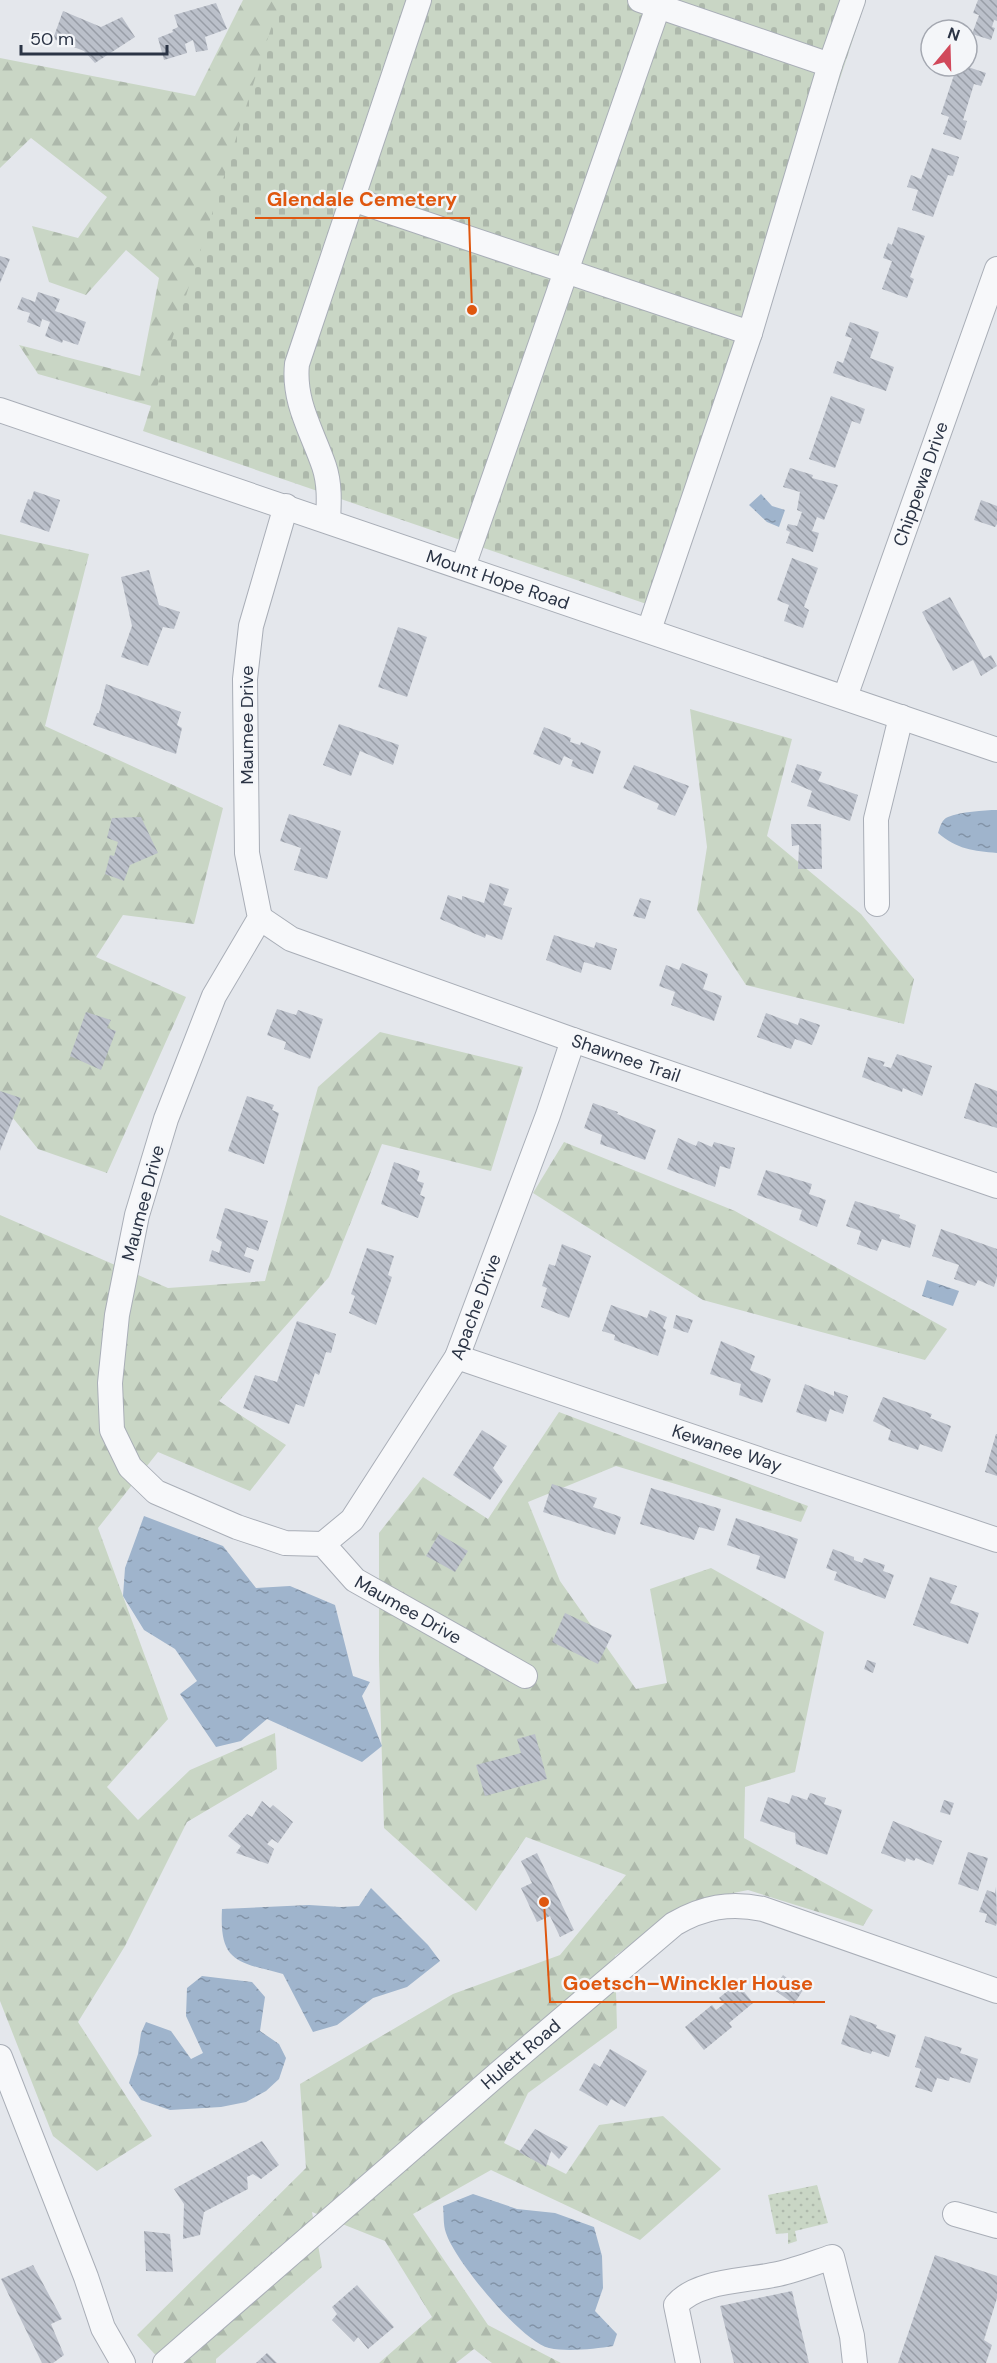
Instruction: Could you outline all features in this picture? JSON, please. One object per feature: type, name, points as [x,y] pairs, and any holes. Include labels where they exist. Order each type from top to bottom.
[{"type":"street","points":[[328,521],[329,488],[300,408],[296,377],[297,364],[419,0]]},
{"type":"street","points":[[648,630],[750,333],[830,65],[853,0]]},
{"type":"street","points":[[464,567],[567,270],[655,3],[830,65]]},
{"type":"street","points":[[352,199],[750,333]]},
{"type":"street","name":"Chippewa Drive","points":[[845,697],[989,317],[997,269]]},
{"type":"street","name":"Mount Hope Road","points":[[0,410],[997,750]]},
{"type":"street","name":"Maumee Drive","points":[[286,506],[251,626],[245,679],[247,853],[260,918],[214,996],[166,1119],[137,1215],[116,1327],[110,1383],[112,1430],[130,1467],[156,1492],[237,1527],[285,1543],[323,1544],[355,1580],[525,1676]]},
{"type":"street","points":[[877,904],[876,819],[901,717]]},
{"type":"street","name":"Shawnee Trail","points":[[260,918],[291,939],[573,1040],[997,1185]]},
{"type":"street","name":"Apache Drive","points":[[323,1544],[352,1520],[457,1357],[544,1126],[573,1040]]},
{"type":"street","name":"Kewanee Way","points":[[457,1357],[997,1540]]},
{"type":"street","name":"Hulett Road","points":[[165,2363],[500,2072],[674,1924],[688,1916],[702,1910],[733,1905],[763,1909],[997,1991]]},
{"type":"street","points":[[0,2057],[86,2277],[103,2328],[123,2363]]},
{"type":"street","points":[[955,2214],[997,2226]]},
{"type":"street","points":[[688,2363],[676,2305],[683,2296],[703,2287],[779,2274],[832,2257],[852,2336],[855,2363]]},
{"type":"green space","points":[[243,0],[363,0],[233,429],[38,374],[19,345],[140,376],[159,278],[126,250],[86,295],[49,282],[32,226],[78,238],[107,197],[31,138],[0,168],[0,58],[195,96]]},
{"type":"green space","points":[[280,0],[866,0],[664,610],[143,431]]},
{"type":"green space","points":[[0,534],[89,554],[45,726],[223,808],[194,924],[123,915],[96,957],[186,997],[107,1173],[38,1149],[0,1102]]},
{"type":"green space","points":[[690,709],[792,739],[767,836],[861,914],[914,979],[904,1024],[746,985],[697,910],[707,847]]},
{"type":"green space","points":[[380,1032],[523,1067],[491,1171],[382,1144],[329,1277],[219,1401],[286,1445],[250,1491],[158,1452],[98,1528],[168,1719],[107,1787],[138,1820],[190,1770],[275,1733],[277,1769],[187,1822],[125,1946],[78,2022],[152,2136],[97,2171],[53,2136],[0,2001],[0,1215],[168,1288],[265,1281],[318,1087]]},
{"type":"green space","points":[[564,1142],[735,1211],[947,1329],[925,1360],[703,1300],[533,1193]]},
{"type":"green space","points":[[559,1412],[808,1506],[801,1522],[616,1466],[528,1502],[560,1581],[636,1689],[667,1683],[650,1589],[711,1568],[824,1632],[795,1772],[745,1787],[744,1838],[873,1910],[863,1926],[748,1890],[690,1902],[615,1956],[617,2028],[528,2093],[504,2143],[566,2174],[599,2125],[663,2116],[721,2169],[640,2240],[491,2170],[413,2214],[488,2325],[561,2363],[492,2363],[474,2349],[456,2363],[379,2363],[432,2317],[385,2241],[312,2212],[322,2267],[216,2359],[216,2363],[163,2363],[137,2335],[306,2168],[300,2084],[453,1994],[560,1955],[626,1875],[526,1837],[476,1911],[384,1828],[379,1660],[379,1533],[423,1477],[488,1519]]},
{"type":"green space","points":[[817,2185],[828,2223],[795,2231],[797,2241],[788,2244],[788,2233],[776,2234],[768,2195]]},
{"type":"water","points":[[761,494],[772,506],[785,510],[779,527],[767,522],[749,505]]},
{"type":"water","points":[[997,810],[997,853],[966,848],[952,843],[938,833],[943,821],[948,817]]},
{"type":"water","points":[[927,1280],[959,1291],[953,1306],[922,1296]]},
{"type":"water","points":[[144,1516],[223,1546],[256,1588],[290,1586],[335,1605],[353,1676],[370,1682],[362,1696],[382,1746],[362,1762],[267,1719],[241,1741],[216,1747],[180,1694],[197,1681],[175,1649],[144,1630],[123,1596],[125,1568]]},
{"type":"water","points":[[371,1888],[428,1945],[440,1961],[407,1987],[373,1998],[337,2025],[313,2032],[283,1974],[254,1966],[234,1957],[224,1940],[222,1909],[309,1905],[359,1906]]},
{"type":"water","points":[[202,1976],[252,1982],[265,1997],[260,2031],[279,2044],[286,2058],[279,2079],[266,2091],[246,2102],[221,2107],[170,2110],[141,2100],[129,2083],[138,2054],[141,2033],[146,2022],[171,2031],[191,2059],[203,2053],[186,2016],[187,1988]]},
{"type":"water","points":[[473,2194],[517,2209],[555,2213],[594,2227],[602,2256],[603,2288],[595,2311],[617,2334],[613,2346],[572,2350],[549,2348],[522,2331],[506,2316],[462,2262],[445,2230],[443,2206]]},
{"type":"building","points":[[978,0],[997,0],[997,21],[994,20],[992,27],[995,28],[991,40],[979,36],[979,15],[973,13]]},
{"type":"building","points":[[216,3],[227,29],[205,37],[208,50],[196,52],[193,40],[185,44],[187,53],[164,60],[158,38],[173,32],[172,30],[178,27],[174,15]]},
{"type":"building","points":[[63,11],[101,27],[122,17],[135,37],[95,63],[84,51],[53,39]]},
{"type":"building","points":[[979,71],[986,73],[981,86],[974,84],[963,120],[967,121],[961,140],[943,134],[949,117],[941,114],[953,78],[979,78]]},
{"type":"building","points":[[932,148],[959,157],[953,176],[948,175],[933,217],[912,210],[918,190],[907,187],[911,175],[921,179]]},
{"type":"building","points":[[898,227],[925,236],[910,277],[914,279],[907,298],[882,289],[892,261],[883,258],[888,243],[892,245]]},
{"type":"building","points":[[0,256],[10,259],[0,283]]},
{"type":"building","points":[[38,292],[60,299],[55,311],[86,322],[78,345],[63,340],[62,343],[45,336],[50,322],[42,319],[40,327],[27,322],[30,313],[17,309],[22,297],[35,302]]},
{"type":"building","points":[[850,322],[879,332],[870,358],[894,367],[886,391],[833,373],[837,361],[843,363],[852,338],[845,336]]},
{"type":"building","points":[[831,396],[865,409],[860,424],[852,421],[835,468],[809,459]]},
{"type":"building","points":[[790,468],[813,475],[812,478],[838,485],[824,520],[817,517],[812,531],[819,533],[813,552],[786,543],[790,532],[786,530],[788,524],[797,526],[802,512],[797,510],[800,492],[783,487]]},
{"type":"building","points":[[34,491],[60,500],[49,532],[20,522],[28,499],[31,500]]},
{"type":"building","points":[[981,500],[997,506],[995,527],[974,520]]},
{"type":"building","points":[[792,558],[818,568],[804,607],[809,610],[803,628],[784,621],[789,605],[777,600]]},
{"type":"building","points":[[149,570],[159,605],[180,612],[174,629],[163,627],[148,666],[121,657],[132,626],[121,577]]},
{"type":"building","points":[[950,597],[984,659],[991,655],[997,666],[981,676],[973,660],[953,671],[922,612]]},
{"type":"building","points":[[398,627],[427,637],[407,697],[378,687]]},
{"type":"building","points":[[106,684],[181,712],[177,725],[182,728],[176,754],[93,725],[99,713]]},
{"type":"building","points":[[339,724],[399,745],[393,765],[360,751],[351,776],[323,765]]},
{"type":"building","points":[[544,727],[571,738],[570,742],[580,745],[581,742],[601,751],[593,774],[571,766],[573,760],[564,756],[560,765],[533,754]]},
{"type":"building","points":[[797,764],[822,772],[818,781],[858,795],[850,821],[807,806],[812,791],[791,782]]},
{"type":"building","points":[[634,765],[689,786],[675,816],[657,809],[659,804],[623,788]]},
{"type":"building","points":[[289,814],[341,831],[327,879],[294,870],[301,848],[280,841]]},
{"type":"building","points":[[141,817],[158,853],[130,865],[124,881],[105,874],[110,855],[114,856],[118,842],[107,838],[112,818]]},
{"type":"building","points":[[791,824],[821,824],[822,869],[798,869],[799,845],[792,846]]},
{"type":"building","points":[[490,883],[509,889],[503,905],[512,908],[502,940],[486,934],[485,938],[440,919],[448,895],[462,900],[462,896],[484,903]]},
{"type":"building","points":[[640,898],[651,901],[645,919],[633,916]]},
{"type":"building","points":[[554,935],[594,948],[596,942],[617,949],[611,970],[584,962],[581,973],[546,960]]},
{"type":"building","points":[[682,963],[708,974],[703,989],[722,996],[714,1021],[671,1005],[675,992],[659,986],[666,965],[679,970]]},
{"type":"building","points":[[277,1009],[296,1015],[298,1010],[323,1019],[310,1059],[284,1049],[286,1042],[267,1035]]},
{"type":"building","points":[[86,1012],[111,1020],[107,1028],[116,1031],[101,1070],[70,1056]]},
{"type":"building","points":[[766,1013],[798,1025],[800,1018],[820,1025],[812,1045],[795,1039],[791,1049],[757,1037]]},
{"type":"building","points":[[897,1054],[932,1066],[922,1096],[903,1088],[902,1092],[862,1077],[868,1057],[885,1062],[883,1066],[891,1068]]},
{"type":"building","points":[[975,1083],[997,1091],[997,1128],[964,1118]]},
{"type":"building","points":[[0,1091],[21,1098],[0,1151]]},
{"type":"building","points":[[247,1096],[274,1105],[272,1110],[279,1113],[264,1164],[228,1151]]},
{"type":"building","points":[[593,1103],[656,1130],[645,1160],[600,1144],[602,1135],[584,1128]]},
{"type":"building","points":[[678,1138],[696,1146],[698,1141],[712,1147],[714,1142],[735,1148],[730,1169],[720,1166],[715,1187],[667,1169]]},
{"type":"building","points":[[394,1162],[420,1171],[417,1181],[424,1183],[420,1195],[425,1197],[418,1218],[381,1204]]},
{"type":"building","points":[[766,1170],[812,1184],[809,1194],[826,1200],[817,1227],[799,1220],[802,1210],[757,1195]]},
{"type":"building","points":[[855,1201],[900,1215],[899,1218],[916,1225],[910,1248],[882,1239],[877,1251],[857,1244],[861,1231],[846,1226]]},
{"type":"building","points":[[225,1208],[268,1221],[258,1251],[247,1247],[244,1256],[254,1260],[250,1273],[209,1261],[212,1250],[219,1253],[222,1242],[216,1238]]},
{"type":"building","points":[[941,1229],[997,1249],[997,1277],[994,1287],[978,1280],[975,1286],[954,1279],[959,1265],[932,1256]]},
{"type":"building","points":[[562,1244],[591,1256],[569,1318],[541,1307],[547,1288],[542,1286],[549,1264],[555,1266]]},
{"type":"building","points":[[367,1248],[394,1256],[388,1275],[392,1277],[376,1325],[349,1313],[355,1296],[351,1294]]},
{"type":"building","points":[[611,1305],[647,1318],[650,1310],[667,1317],[663,1328],[666,1330],[658,1356],[614,1340],[615,1335],[602,1331]]},
{"type":"building","points":[[676,1315],[693,1320],[688,1333],[673,1328]]},
{"type":"building","points":[[297,1321],[336,1334],[331,1353],[326,1352],[319,1375],[315,1373],[304,1407],[296,1404],[289,1424],[243,1408],[255,1375],[277,1382]]},
{"type":"building","points":[[721,1341],[755,1356],[750,1370],[771,1379],[762,1403],[739,1395],[741,1384],[710,1374]]},
{"type":"building","points":[[805,1384],[834,1396],[834,1391],[848,1396],[843,1414],[830,1409],[826,1422],[796,1412]]},
{"type":"building","points":[[883,1397],[932,1414],[930,1418],[951,1426],[942,1452],[920,1444],[918,1450],[888,1440],[891,1430],[873,1421]]},
{"type":"building","points":[[482,1430],[507,1446],[493,1468],[503,1481],[490,1500],[453,1475]]},
{"type":"building","points":[[997,1434],[997,1476],[985,1472]]},
{"type":"building","points":[[552,1484],[597,1498],[593,1507],[621,1517],[615,1535],[543,1512]]},
{"type":"building","points":[[651,1488],[721,1509],[714,1531],[699,1527],[694,1540],[640,1524]]},
{"type":"building","points":[[736,1518],[798,1539],[785,1579],[756,1569],[760,1556],[727,1545]]},
{"type":"building","points":[[439,1534],[468,1551],[455,1572],[426,1556]]},
{"type":"building","points":[[833,1549],[854,1557],[854,1560],[862,1563],[864,1558],[885,1565],[883,1571],[894,1575],[885,1599],[834,1580],[837,1572],[826,1568]]},
{"type":"building","points":[[930,1577],[957,1586],[950,1603],[979,1613],[968,1644],[913,1625]]},
{"type":"building","points":[[565,1613],[612,1635],[598,1664],[552,1642]]},
{"type":"building","points":[[867,1660],[876,1663],[873,1673],[864,1669]]},
{"type":"building","points":[[535,1734],[547,1779],[485,1796],[476,1765],[521,1753],[517,1739]]},
{"type":"building","points":[[810,1793],[826,1798],[824,1804],[842,1810],[827,1855],[796,1844],[795,1833],[760,1821],[768,1797],[789,1804],[792,1795],[807,1800]]},
{"type":"building","points":[[944,1800],[954,1803],[950,1815],[940,1812]]},
{"type":"building","points":[[262,1801],[270,1808],[273,1805],[293,1822],[278,1843],[272,1839],[267,1844],[274,1849],[268,1864],[236,1853],[241,1846],[228,1836],[247,1814],[252,1817]]},
{"type":"building","points":[[893,1821],[942,1841],[933,1865],[916,1858],[914,1861],[906,1858],[905,1862],[881,1853]]},
{"type":"building","points":[[968,1852],[988,1858],[978,1891],[958,1884]]},
{"type":"building","points":[[537,1853],[574,1930],[560,1937],[550,1916],[537,1922],[521,1888],[532,1883],[521,1861]]},
{"type":"building","points":[[996,1887],[996,1926],[985,1922],[987,1914],[979,1912],[987,1890],[995,1893]]},
{"type":"building","points":[[783,1975],[803,1990],[794,2004],[773,1989]]},
{"type":"building","points":[[737,1983],[753,2003],[729,2023],[732,2027],[704,2050],[685,2027],[712,2005],[716,2010],[724,2004],[719,1998]]},
{"type":"building","points":[[850,2015],[896,2035],[889,2057],[872,2051],[871,2054],[841,2044]]},
{"type":"building","points":[[925,2036],[962,2048],[960,2053],[978,2059],[970,2083],[950,2077],[949,2081],[937,2078],[932,2092],[915,2087],[921,2069],[915,2067]]},
{"type":"building","points":[[610,2049],[647,2071],[625,2107],[611,2099],[607,2106],[579,2090],[594,2063],[600,2067]]},
{"type":"building","points":[[535,2129],[568,2147],[559,2159],[551,2151],[546,2167],[519,2152]]},
{"type":"building","points":[[262,2141],[279,2165],[261,2179],[253,2174],[247,2177],[248,2189],[204,2212],[200,2235],[183,2239],[184,2204],[174,2189]]},
{"type":"building","points":[[144,2231],[170,2234],[173,2272],[146,2271]]},
{"type":"building","points":[[935,2255],[997,2276],[997,2298],[984,2340],[992,2345],[986,2363],[898,2363]]},
{"type":"building","points":[[33,2265],[62,2319],[51,2324],[64,2355],[53,2363],[42,2363],[1,2279]]},
{"type":"building","points":[[357,2285],[394,2327],[368,2349],[358,2337],[354,2342],[332,2320],[337,2314],[332,2307]]},
{"type":"building","points":[[792,2291],[809,2363],[734,2363],[720,2306]]},
{"type":"building","points":[[267,2353],[277,2363],[256,2363]]},
{"type":"place","name":"Glendale Cemetery","points":[[472,310]]},
{"type":"place","name":"Goetsch–Winckler House","points":[[544,1902]]}]
